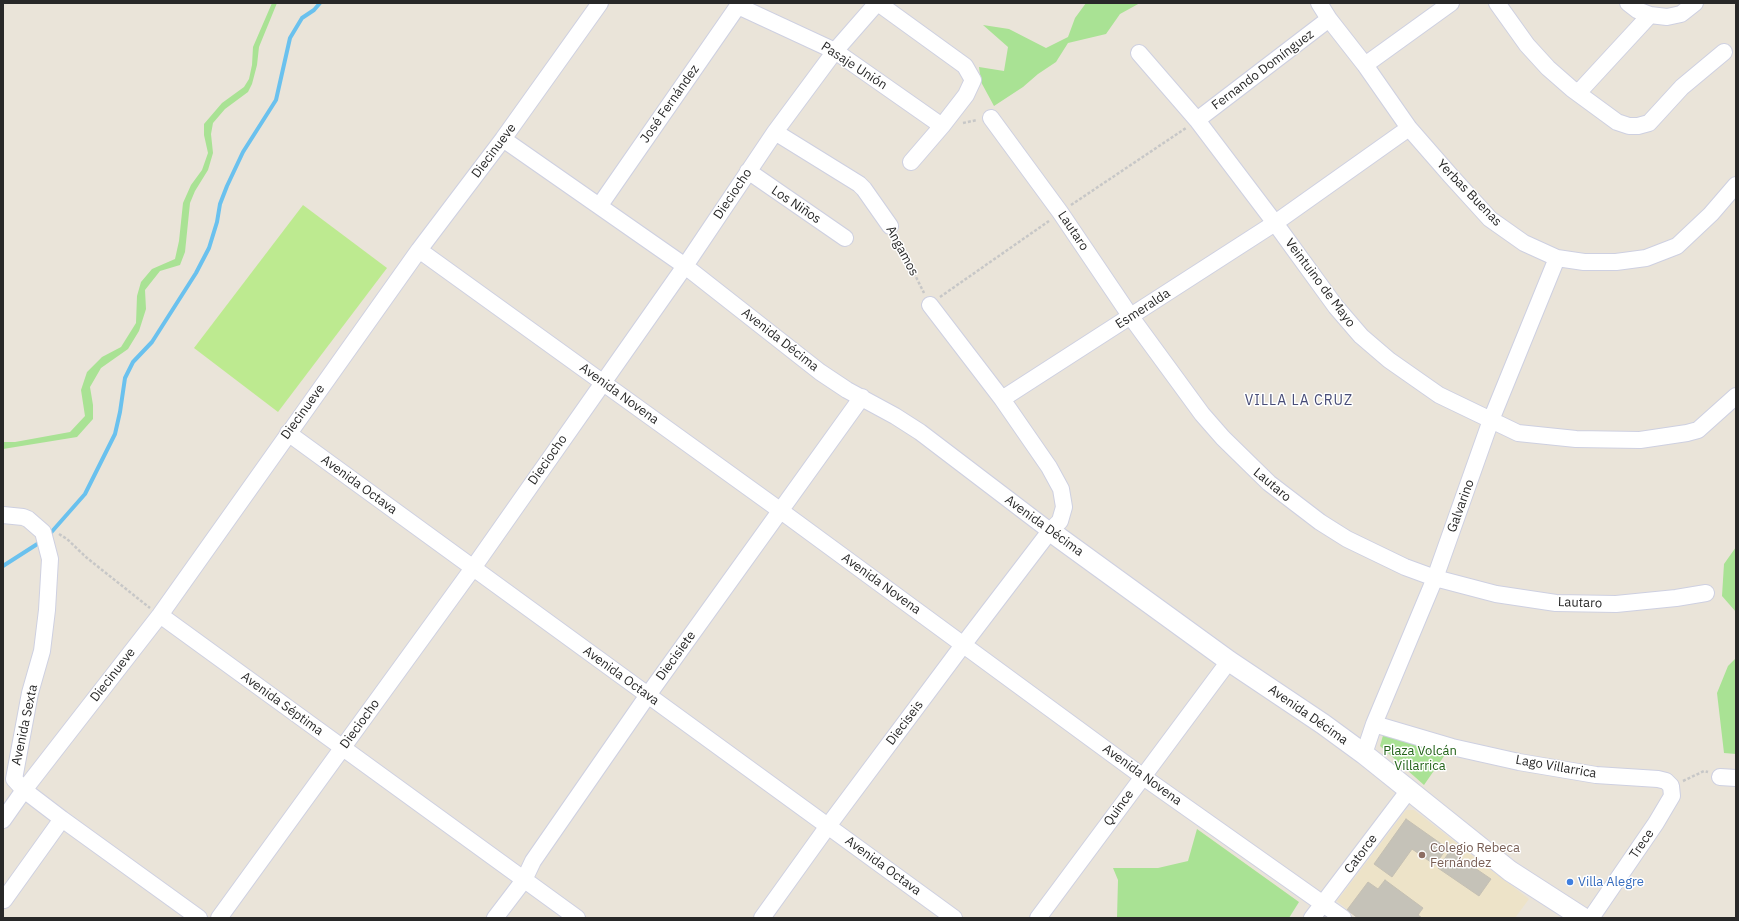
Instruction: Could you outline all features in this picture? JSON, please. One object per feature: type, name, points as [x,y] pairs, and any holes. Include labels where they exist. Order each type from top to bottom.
[{"type":"street","name":"Diecinueve","points":[[3,820],[24,790],[160,615],[419,250],[503,139],[600,3]]},
{"type":"street","name":"Dieciocho","points":[[219,918],[473,568],[686,266],[775,132],[835,51],[878,3]]},
{"type":"street","points":[[878,3],[965,66],[973,80],[966,95],[911,162]]},
{"type":"street","name":"Yerbas Buenas","points":[[1319,3],[1329,19],[1365,65],[1409,128],[1490,218],[1524,243],[1557,258],[1584,262],[1616,262],[1646,258],[1677,246],[1711,214],[1736,185]]},
{"type":"street","points":[[1365,65],[1451,3]]},
{"type":"street","points":[[1498,3],[1527,44],[1548,68],[1617,122],[1629,126],[1638,126],[1649,123],[1682,87],[1724,52]]},
{"type":"street","points":[[1628,3],[1637,10],[1650,15],[1667,17],[1681,14],[1695,3]]},
{"type":"street","name":"Pasaje Unión","points":[[739,4],[835,51],[942,126]]},
{"type":"street","name":"José Fernández","points":[[600,205],[739,4]]},
{"type":"street","points":[[1578,92],[1650,15]]},
{"type":"street","name":"Fernando Domínguez","points":[[1197,120],[1329,19]]},
{"type":"street","name":"Veintuino de Mayo","points":[[1139,52],[1197,120],[1276,224],[1336,307],[1361,336],[1389,360],[1439,395],[1518,433],[1576,439],[1640,440],[1698,430],[1736,396]]},
{"type":"street","name":"Lautaro","points":[[991,118],[1060,212],[1131,317],[1202,414],[1241,457],[1269,483],[1315,518],[1348,539],[1399,564],[1435,578],[1496,594],[1556,603],[1616,604],[1676,598],[1706,592]]},
{"type":"street","name":"Esmeralda","points":[[1002,399],[1276,224],[1409,128]]},
{"type":"street","name":"Angamos","points":[[775,132],[859,184],[890,226]]},
{"type":"street","name":"Avenida Décima","points":[[503,139],[686,266],[820,372],[920,432],[1050,531],[1230,661],[1323,724],[1364,754],[1510,870],[1583,918]]},
{"type":"street","name":"Los Niños","points":[[748,171],[845,238]]},
{"type":"street","name":"Avenida Novena","points":[[419,250],[781,511],[1142,776],[1343,918]]},
{"type":"street","name":"Galvarino","points":[[1364,754],[1374,724],[1435,578],[1491,420],[1557,258]]},
{"type":"street","points":[[930,304],[1002,399],[1049,467],[1060,490],[1064,507],[1060,521],[1050,531]]},
{"type":"street","name":"Diecisiete","points":[[495,918],[524,880],[533,861],[648,695],[862,397]]},
{"type":"street","name":"Avenida Octava","points":[[288,433],[954,918]]},
{"type":"street","name":"Avenida Sexta","points":[[3,515],[28,519],[43,532],[50,559],[47,610],[42,651],[30,693],[14,779],[24,790],[62,819],[199,918]]},
{"type":"street","name":"Dieciseis","points":[[762,918],[828,826],[1050,531]]},
{"type":"street","name":"Avenida Séptima","points":[[160,615],[577,918]]},
{"type":"street","name":"Quince","points":[[1038,918],[1142,776],[1230,661]]},
{"type":"street","name":"Lago Villarrica","points":[[1374,724],[1452,747],[1519,762],[1596,775],[1658,779],[1666,781],[1671,786]]},
{"type":"street","name":"Trece","points":[[1591,918],[1656,823],[1672,796],[1671,786]]},
{"type":"street","name":"Catorce","points":[[1312,918],[1410,790]]},
{"type":"street","points":[[4,900],[62,819]]},
{"type":"path","points":[[942,126],[991,118]]},
{"type":"path","name":"Angamos","points":[[890,226],[930,304]]},
{"type":"path","points":[[58,533],[67,538],[87,558],[160,615]]},
{"type":"path","points":[[1671,786],[1704,771],[1728,778]]},
{"type":"shaded area","name":"Colegio Rebeca Fernández","points":[[1406,810],[1414,810],[1529,899],[1515,918],[1358,918],[1337,901]]},
{"type":"green space","points":[[272,3],[277,3],[259,47],[257,65],[252,84],[248,92],[225,109],[213,123],[211,134],[213,153],[208,170],[195,191],[190,203],[185,252],[180,265],[160,271],[145,290],[146,309],[139,331],[128,349],[101,368],[90,387],[93,405],[93,419],[77,437],[3,449],[3,442],[15,442],[70,432],[85,416],[81,390],[87,372],[102,357],[121,347],[136,323],[137,296],[141,282],[152,269],[175,259],[179,241],[183,203],[191,185],[202,170],[208,153],[204,135],[204,124],[222,103],[244,87],[249,79],[252,65],[253,47]]},
{"type":"green space","points":[[1086,3],[1140,3],[1120,14],[1106,34],[1068,43],[1056,62],[1038,74],[1023,87],[994,106],[981,82],[979,67],[1004,71],[1008,47],[983,25],[1009,29],[1046,48],[1068,37],[1075,18]]},
{"type":"green space","points":[[303,205],[387,268],[278,412],[194,348]]},
{"type":"green space","points":[[1736,547],[1736,612],[1722,596],[1724,564]]},
{"type":"green space","points":[[1736,658],[1736,754],[1724,753],[1717,693],[1728,666]]},
{"type":"green space","name":"Plaza Volcán Villarrica","points":[[1384,732],[1449,749],[1424,785],[1380,746]]},
{"type":"green space","points":[[1197,829],[1299,902],[1289,918],[1117,918],[1118,880],[1113,868],[1158,868],[1188,861]]},
{"type":"building","points":[[1406,819],[1447,848],[1435,865],[1412,849],[1392,877],[1374,864]]},
{"type":"building","points":[[1450,851],[1491,879],[1479,896],[1438,868]]},
{"type":"building","points":[[1385,880],[1423,908],[1418,915],[1422,918],[1358,918],[1347,910],[1368,882],[1378,889]]},
{"type":"waterway","points":[[48,536],[85,494],[115,434],[125,378],[133,362],[152,342],[196,273],[209,248],[217,222],[220,204],[227,186],[243,152],[276,100],[290,38],[302,18],[314,10],[320,3]]},
{"type":"waterway","points":[[3,566],[42,541]]},
{"type":"place","name":"Colegio Rebeca Fernández","points":[[1422,855]]},
{"type":"place","name":"Villa Alegre","points":[[1570,882]]},
{"type":"district","name":"VILLA LA CRUZ","points":[[1299,401]]}]
